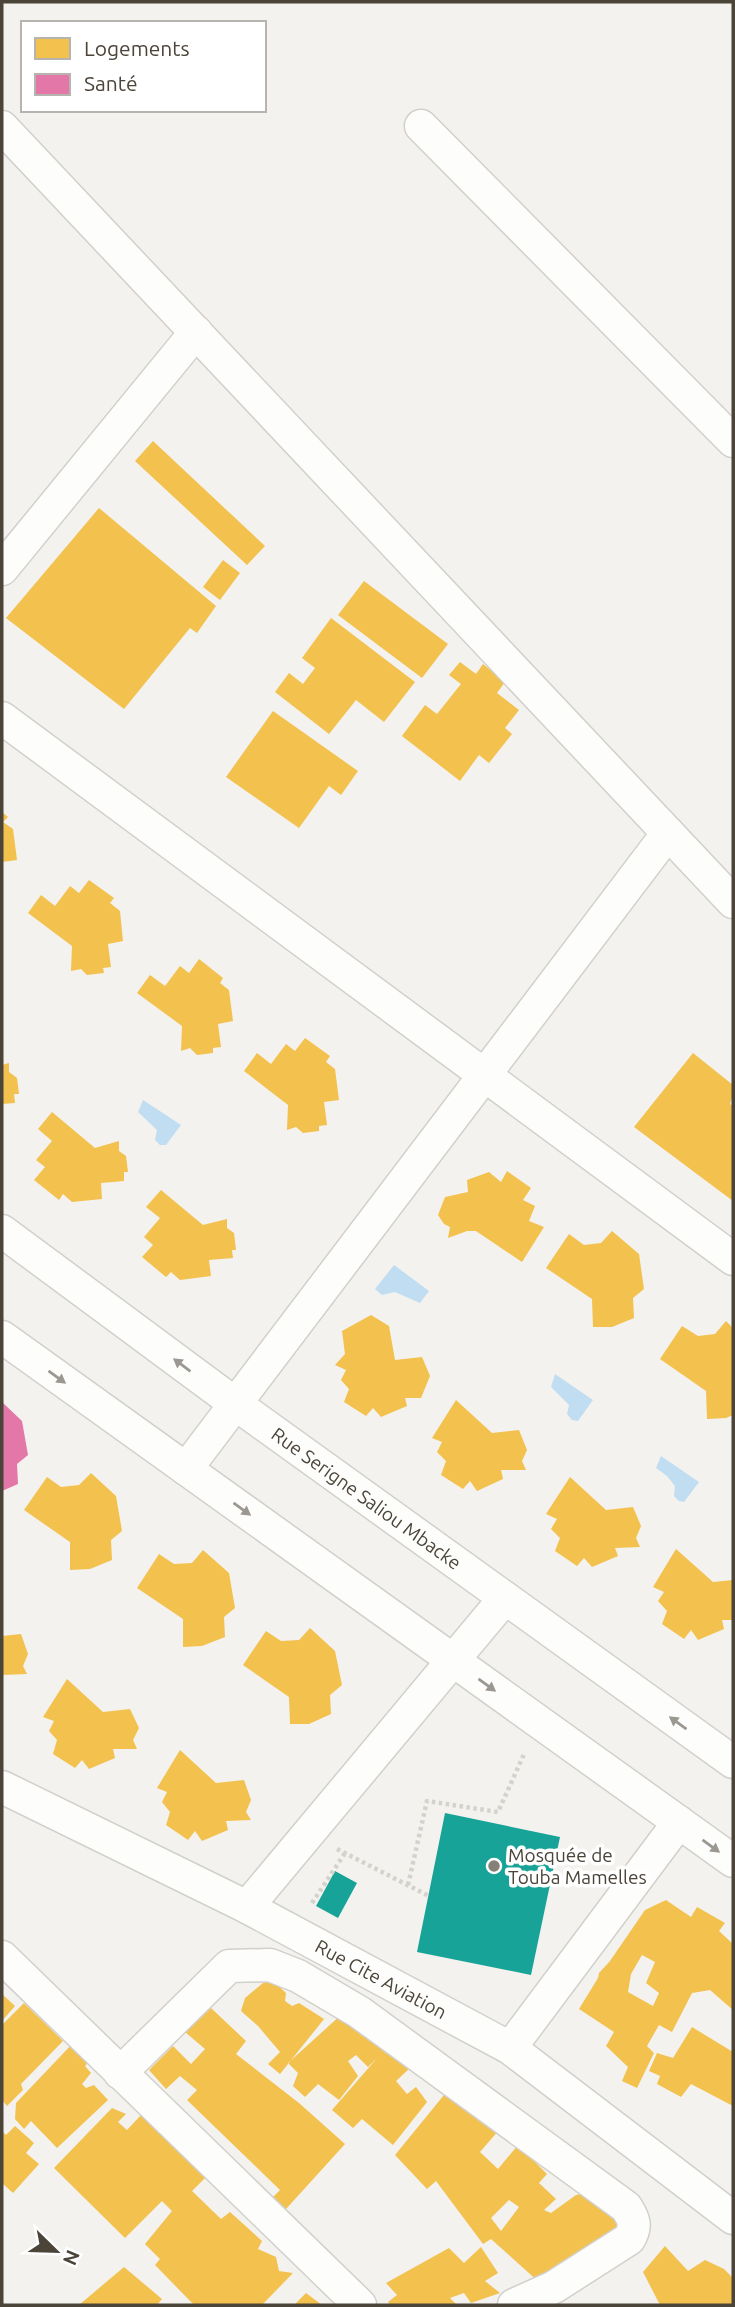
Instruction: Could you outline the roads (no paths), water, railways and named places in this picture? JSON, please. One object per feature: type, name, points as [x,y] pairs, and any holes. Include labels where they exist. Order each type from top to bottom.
[{"type":"street","points":[[421,126],[733,441]]},
{"type":"street","points":[[2,127],[733,902]]},
{"type":"street","points":[[2,569],[196,332]]},
{"type":"street","points":[[2,719],[733,1259]]},
{"type":"street","points":[[186,1469],[668,833]]},
{"type":"street","name":"Rue Serigne Saliou Mbacke","points":[[2,1231],[237,1405],[733,1762]]},
{"type":"street","points":[[2,1337],[733,1861]]},
{"type":"street","points":[[247,1907],[505,1598]]},
{"type":"street","name":"Rue Cite Aviation","points":[[2,1787],[247,1907],[509,2048],[733,2218]]},
{"type":"street","points":[[509,2048],[679,1822]]},
{"type":"street","points":[[2,1957],[360,2305]]},
{"type":"street","points":[[120,2073],[229,1966],[270,1965],[359,2012],[626,2207],[634,2220],[635,2230],[629,2239],[554,2287],[514,2305]]},
{"type":"water","points":[[143,1100],[181,1125],[166,1145],[160,1145],[155,1140],[157,1130],[138,1112]]},
{"type":"water","points":[[394,1265],[429,1291],[420,1303],[395,1292],[382,1295],[375,1289]]},
{"type":"water","points":[[555,1374],[593,1400],[578,1421],[572,1420],[567,1414],[569,1405],[551,1387]]},
{"type":"water","points":[[661,1456],[699,1482],[684,1502],[674,1496],[675,1486],[656,1468]]},
{"type":"place","name":"Mosquée de Touba Mamelles","points":[[494,1866]]}]
